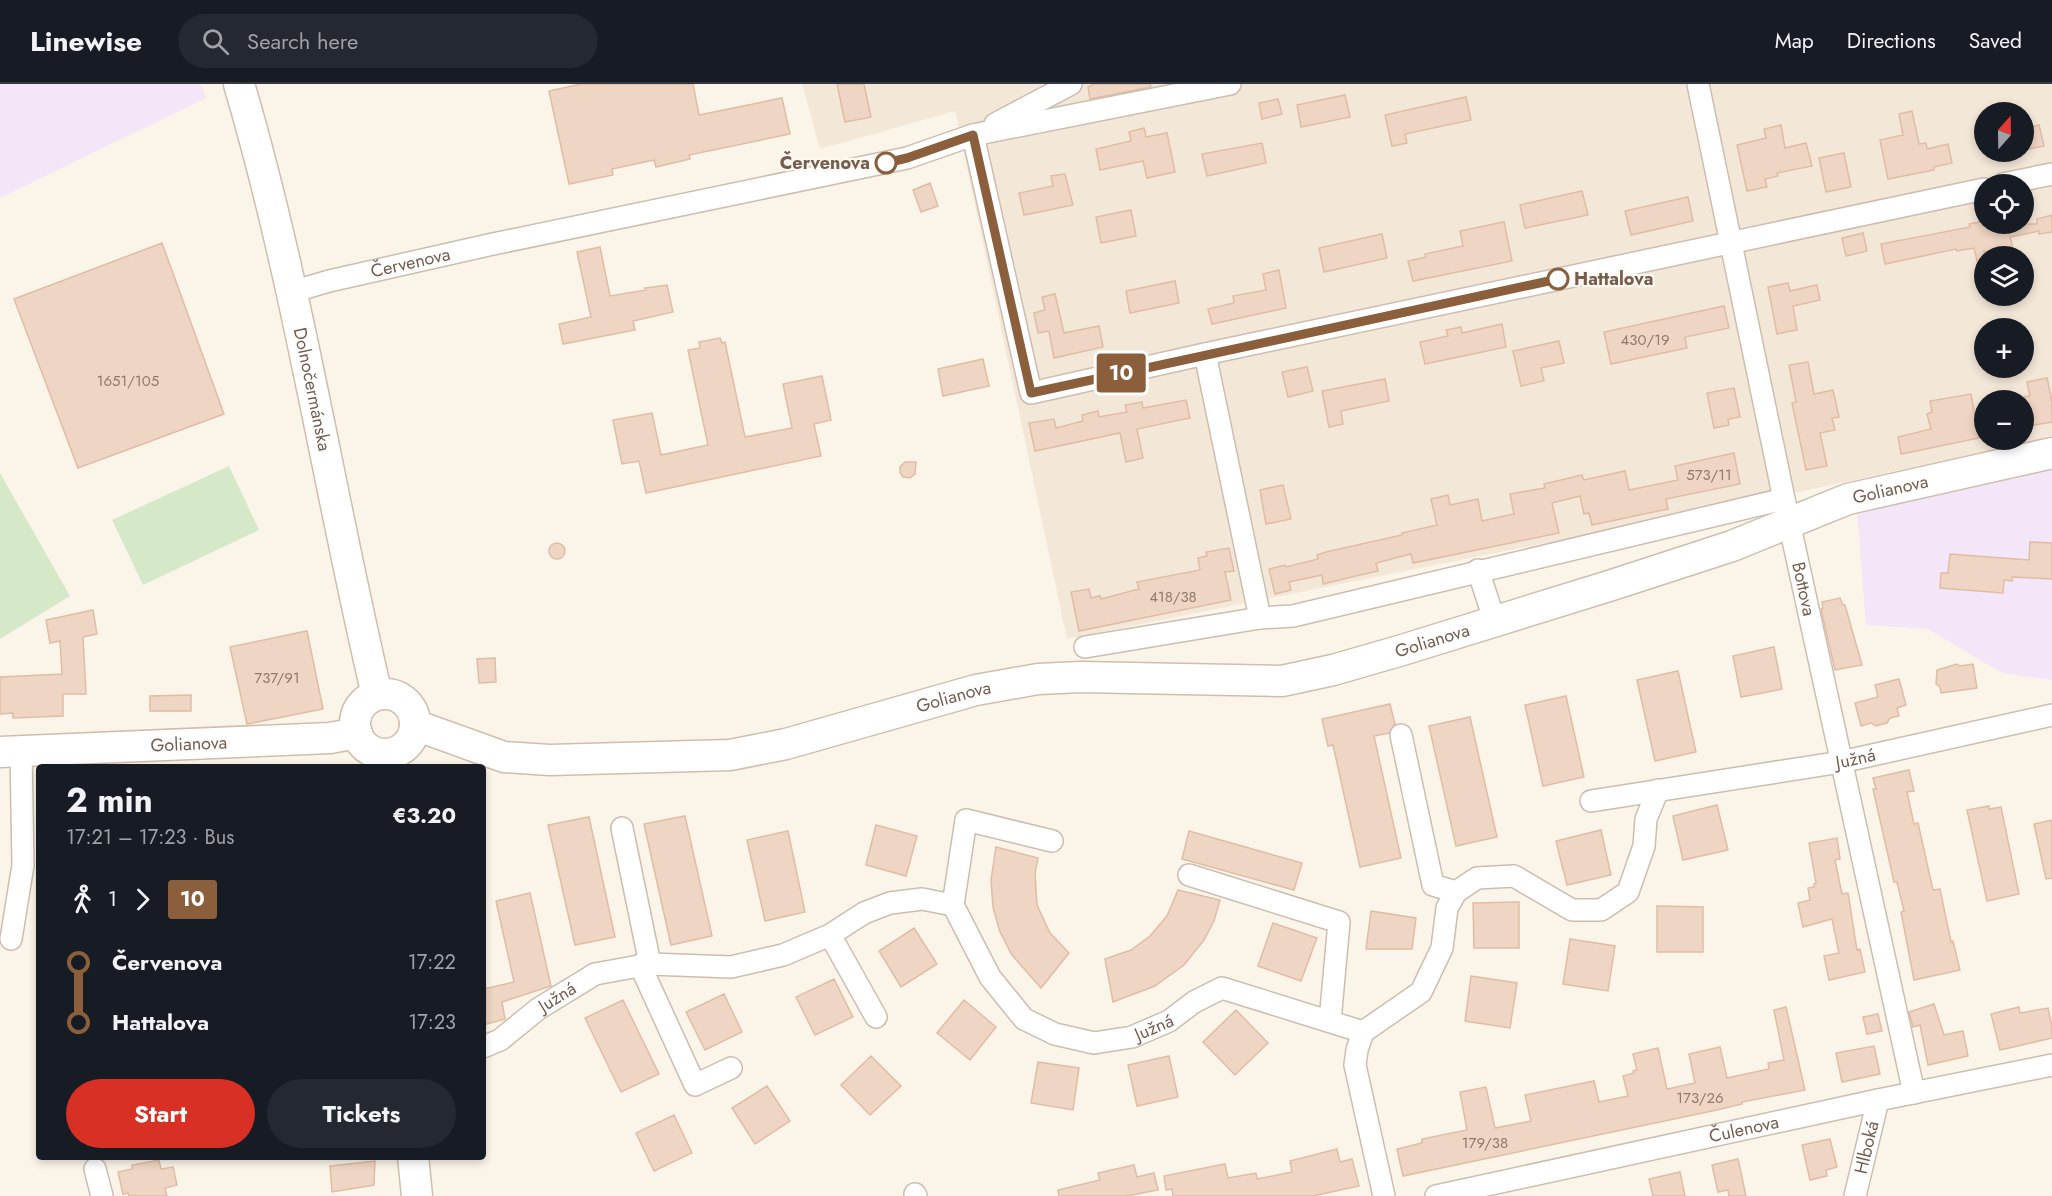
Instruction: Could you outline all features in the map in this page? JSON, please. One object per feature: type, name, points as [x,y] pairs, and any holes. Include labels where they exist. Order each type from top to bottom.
[{"type":"street","name":"Dolnočermánska","points":[[239,84],[271,198],[347,564],[377,695]]},
{"type":"street","points":[[1071,84],[973,135],[1031,393],[1974,191]]},
{"type":"street","name":"Červenova","points":[[292,292],[329,281],[493,244],[907,158],[973,135],[1230,84]]},
{"type":"street","name":"Bottova","points":[[1698,84],[1787,510],[1914,1093]]},
{"type":"street","points":[[2034,178],[2052,174]]},
{"type":"street","points":[[1205,354],[1260,618]]},
{"type":"street","name":"Golianova","points":[[1085,647],[1260,618],[1293,616],[1478,570],[1848,499],[2052,453]]},
{"type":"street","name":"Golianova","points":[[415,725],[504,757],[550,760],[730,755],[786,744],[976,690],[1038,680],[1081,677],[1282,681],[1333,670],[1732,546],[1787,510]]},
{"type":"street","points":[[1478,570],[1495,621]]},
{"type":"street","points":[[389,694],[403,700],[412,711],[415,725],[413,735],[392,760],[370,749],[362,742],[357,733],[356,720],[359,710],[368,699],[377,695],[389,694]]},
{"type":"street","name":"Južná","points":[[1591,801],[1841,762],[2052,715]]},
{"type":"street","name":"Golianova","points":[[11,939],[23,865],[10,751],[330,738],[357,733]]},
{"type":"street","points":[[1401,735],[1433,885],[1456,892]]},
{"type":"street","points":[[1384,1196],[1355,1065],[1357,1050],[1363,1032],[1421,992],[1442,948],[1447,908],[1456,892],[1477,878],[1514,876],[1572,910],[1601,910],[1628,892],[1644,846],[1646,819],[1658,790]]},
{"type":"street","points":[[953,905],[966,820],[1052,841]]},
{"type":"street","points":[[622,828],[645,964],[695,1085],[731,1068]]},
{"type":"street","points":[[1189,875],[1339,922],[1330,1021]]},
{"type":"street","name":"Južná","points":[[486,1046],[500,1040],[538,1009],[595,974],[645,964],[731,967],[783,955],[830,935],[864,913],[890,903],[922,899],[953,905],[990,977],[1024,1019],[1055,1034],[1094,1043],[1132,1037],[1169,1021],[1194,1002],[1222,988],[1363,1032]]},
{"type":"street","points":[[830,935],[876,1017]]},
{"type":"street","name":"Čulenova","points":[[1436,1196],[1878,1100],[2052,1065]]},
{"type":"street","name":"Hlboká","points":[[1855,1196],[1878,1100]]},
{"type":"street","points":[[414,1160],[417,1196]]},
{"type":"street","points":[[95,1169],[102,1196]]},
{"type":"shaded area","points":[[0,84],[201,84],[206,98],[0,198]]},
{"type":"shaded area","points":[[802,84],[2052,84],[2052,437],[2034,441],[2034,390],[1974,390],[1974,450],[1992,450],[1804,491],[1067,639],[955,111],[820,149]]},
{"type":"shaded area","points":[[2052,468],[2052,680],[2002,673],[1928,629],[1866,625],[1857,509]]},
{"type":"green space","points":[[229,466],[259,530],[143,585],[112,520]]},
{"type":"green space","points":[[0,473],[70,596],[0,639]]},
{"type":"building","points":[[581,84],[693,84],[699,115],[782,98],[790,134],[689,155],[690,159],[656,167],[654,160],[612,169],[613,175],[569,184],[549,91]]},
{"type":"building","points":[[837,84],[864,84],[871,117],[845,122]]},
{"type":"building","points":[[1094,84],[1150,84],[1151,87],[1090,99],[1088,87]]},
{"type":"building","points":[[1345,95],[1350,117],[1301,127],[1297,105]]},
{"type":"building","points":[[1466,97],[1471,120],[1405,134],[1407,143],[1392,146],[1385,115]]},
{"type":"building","points":[[1278,99],[1282,114],[1262,119],[1259,103]]},
{"type":"building","points":[[1912,111],[1919,144],[1926,143],[1927,149],[1948,144],[1952,163],[1934,167],[1934,170],[1888,179],[1880,140],[1903,135],[1899,114]]},
{"type":"building","points":[[1781,125],[1785,148],[1806,143],[1812,166],[1777,173],[1778,176],[1765,179],[1767,187],[1747,191],[1737,145],[1766,138],[1764,129]]},
{"type":"building","points":[[2039,125],[2044,146],[2034,148],[2034,126]]},
{"type":"building","points":[[1144,128],[1146,137],[1167,133],[1175,172],[1147,178],[1143,161],[1100,170],[1096,149],[1131,141],[1129,132]]},
{"type":"building","points":[[1262,143],[1266,163],[1207,176],[1202,154]]},
{"type":"building","points":[[1844,153],[1851,187],[1826,192],[1819,158]]},
{"type":"building","points":[[1065,174],[1073,205],[1024,215],[1019,193],[1053,186],[1051,176]]},
{"type":"building","points":[[930,183],[938,206],[921,212],[913,190]]},
{"type":"building","points":[[1582,191],[1588,215],[1525,228],[1520,205]]},
{"type":"building","points":[[1688,197],[1693,221],[1631,235],[1625,211]]},
{"type":"building","points":[[1131,210],[1136,236],[1101,243],[1096,217]]},
{"type":"building","points":[[2052,215],[2052,232],[2039,234],[2039,231],[2034,232],[2034,224],[2037,224],[2037,219]]},
{"type":"building","points":[[1504,222],[1512,261],[1413,281],[1408,261],[1426,257],[1425,254],[1463,246],[1460,231]]},
{"type":"building","points":[[1974,223],[1974,234],[2024,234],[2010,237],[2012,246],[1974,246],[1974,248],[1957,251],[1956,249],[1885,264],[1881,244],[1970,227],[1969,224]]},
{"type":"building","points":[[1863,233],[1867,251],[1846,256],[1842,238]]},
{"type":"building","points":[[1382,234],[1387,258],[1324,272],[1319,248]]},
{"type":"building","points":[[162,243],[224,414],[78,468],[14,299]]},
{"type":"building","points":[[600,247],[610,296],[667,285],[673,312],[633,321],[635,330],[563,344],[559,324],[591,317],[577,252]]},
{"type":"building","points":[[1279,270],[1286,308],[1212,324],[1208,309],[1234,303],[1233,296],[1266,290],[1263,274]]},
{"type":"building","points":[[1175,281],[1179,303],[1130,313],[1126,291]]},
{"type":"building","points":[[1788,283],[1790,291],[1817,285],[1820,300],[1793,306],[1797,330],[1777,334],[1768,287]]},
{"type":"building","points":[[1055,294],[1064,333],[1099,326],[1103,347],[1054,358],[1049,331],[1038,333],[1034,313],[1045,310],[1042,297]]},
{"type":"building","points":[[1724,306],[1729,328],[1685,337],[1687,348],[1611,364],[1604,332]]},
{"type":"building","points":[[1502,324],[1506,347],[1425,364],[1420,342],[1448,336],[1446,330],[1461,327],[1462,333]]},
{"type":"building","points":[[720,338],[722,343],[725,342],[745,437],[792,428],[783,384],[822,376],[831,420],[814,424],[821,456],[646,493],[639,461],[622,464],[613,420],[652,413],[661,455],[708,445],[688,350],[700,348],[699,342]]},
{"type":"building","points":[[1559,341],[1564,363],[1541,368],[1544,381],[1521,386],[1513,351]]},
{"type":"building","points":[[983,359],[989,386],[943,396],[938,369]]},
{"type":"building","points":[[1808,362],[1814,394],[1833,390],[1839,417],[1832,418],[1835,430],[1820,433],[1827,466],[1806,470],[1792,403],[1796,402],[1789,365]]},
{"type":"building","points":[[1307,367],[1313,391],[1288,397],[1282,372]]},
{"type":"building","points":[[2047,378],[2052,402],[2052,422],[2034,425],[2034,390],[2029,390],[2027,382]]},
{"type":"building","points":[[1385,379],[1389,401],[1341,411],[1343,424],[1329,427],[1322,391]]},
{"type":"building","points":[[1734,388],[1740,417],[1728,419],[1729,425],[1714,428],[1707,393]]},
{"type":"building","points":[[1971,394],[1974,410],[1974,439],[1901,454],[1898,437],[1931,429],[1927,414],[1932,412],[1930,401]]},
{"type":"building","points":[[1186,400],[1190,418],[1137,429],[1143,458],[1126,462],[1120,433],[1035,451],[1029,423],[1054,419],[1056,428],[1083,421],[1082,415],[1098,411],[1099,417],[1127,412],[1125,405],[1142,402],[1143,408]]},
{"type":"building","points":[[1734,453],[1740,484],[1666,499],[1668,509],[1592,525],[1589,513],[1584,514],[1580,496],[1552,503],[1559,533],[1413,563],[1411,554],[1376,563],[1378,571],[1323,584],[1322,575],[1289,582],[1291,590],[1275,594],[1269,569],[1318,559],[1317,555],[1326,552],[1437,525],[1431,499],[1448,495],[1450,505],[1478,499],[1482,521],[1514,514],[1510,494],[1545,488],[1544,484],[1582,475],[1584,480],[1625,471],[1629,490],[1678,480],[1675,466]]},
{"type":"building","points":[[905,462],[916,462],[915,474],[910,478],[903,477],[900,472],[900,467]]},
{"type":"building","points":[[1283,485],[1291,519],[1266,524],[1260,490]]},
{"type":"building","points":[[2030,542],[2052,543],[2052,579],[2012,577],[2012,581],[2004,580],[2003,593],[1940,588],[1941,573],[1948,573],[1950,554],[2029,560]]},
{"type":"building","points":[[557,543],[565,551],[557,559],[549,551]]},
{"type":"building","points":[[1229,548],[1234,571],[1225,572],[1231,600],[1079,631],[1071,592],[1089,589],[1091,598],[1100,596],[1101,599],[1139,589],[1137,582],[1200,570],[1198,558],[1207,556],[1206,552]]},
{"type":"building","points":[[1840,598],[1845,605],[1862,665],[1835,670],[1821,609],[1823,608],[1822,602]]},
{"type":"building","points":[[93,610],[97,634],[83,637],[86,694],[63,694],[63,716],[13,718],[13,713],[0,714],[0,677],[62,674],[60,641],[50,643],[46,620]]},
{"type":"building","points":[[307,631],[323,709],[247,724],[230,647]]},
{"type":"building","points":[[1774,647],[1782,689],[1741,697],[1733,656]]},
{"type":"building","points":[[495,658],[496,682],[479,683],[477,659]]},
{"type":"building","points":[[1957,664],[1960,666],[1973,664],[1977,688],[1941,693],[1940,687],[1936,684],[1937,670]]},
{"type":"building","points":[[1678,671],[1696,752],[1655,761],[1637,680]]},
{"type":"building","points":[[1899,679],[1906,705],[1897,708],[1899,716],[1876,726],[1871,723],[1861,726],[1855,703],[1878,697],[1875,685]]},
{"type":"building","points":[[191,695],[191,711],[150,711],[150,696]]},
{"type":"building","points":[[1566,696],[1584,777],[1543,786],[1525,705]]},
{"type":"building","points":[[1390,704],[1395,724],[1389,733],[1374,736],[1401,858],[1360,867],[1333,745],[1328,746],[1322,719]]},
{"type":"building","points":[[1470,717],[1497,837],[1456,846],[1429,726]]},
{"type":"building","points":[[1909,770],[1914,791],[1907,792],[1914,824],[1918,823],[1933,890],[1940,889],[1951,942],[1953,941],[1960,970],[1914,980],[1901,912],[1904,911],[1897,882],[1894,882],[1873,789],[1876,789],[1873,778]]},
{"type":"building","points":[[1717,805],[1728,850],[1683,860],[1673,816]]},
{"type":"building","points":[[1989,806],[1989,809],[2001,807],[2019,894],[1987,901],[1967,810]]},
{"type":"building","points":[[685,816],[712,936],[671,945],[644,824]]},
{"type":"building","points":[[589,817],[615,937],[575,945],[548,825]]},
{"type":"building","points":[[2052,820],[2052,878],[2046,879],[2034,824]]},
{"type":"building","points":[[876,825],[917,836],[906,876],[866,865]]},
{"type":"building","points":[[1601,830],[1611,875],[1567,885],[1556,841]]},
{"type":"building","points":[[788,831],[805,912],[765,921],[747,840]]},
{"type":"building","points":[[1189,831],[1302,863],[1294,890],[1182,859]]},
{"type":"building","points":[[1837,838],[1840,859],[1835,860],[1842,894],[1848,893],[1857,950],[1860,949],[1865,972],[1829,980],[1824,956],[1839,953],[1832,919],[1803,927],[1798,903],[1810,900],[1808,888],[1814,887],[1816,883],[1809,843]]},
{"type":"building","points":[[996,847],[1038,858],[1035,873],[1037,905],[1050,933],[1069,953],[1041,988],[1012,955],[1000,932],[993,907],[991,880]]},
{"type":"building","points":[[1178,890],[1220,900],[1214,921],[1204,940],[1184,965],[1155,986],[1113,1002],[1105,959],[1131,950],[1150,936],[1167,916]]},
{"type":"building","points":[[530,893],[551,986],[502,1002],[505,1019],[486,1024],[486,988],[514,982],[496,901]]},
{"type":"building","points":[[1519,902],[1519,948],[1474,948],[1473,903]]},
{"type":"building","points":[[1657,906],[1703,907],[1703,952],[1657,952]]},
{"type":"building","points":[[1371,911],[1416,918],[1412,949],[1366,949]]},
{"type":"building","points":[[1273,923],[1317,938],[1301,981],[1258,966]]},
{"type":"building","points":[[914,928],[937,964],[901,987],[879,951]]},
{"type":"building","points":[[1570,939],[1615,946],[1608,991],[1563,984]]},
{"type":"building","points":[[1471,976],[1517,983],[1510,1028],[1465,1021]]},
{"type":"building","points":[[834,979],[853,1017],[815,1035],[796,997]]},
{"type":"building","points":[[724,994],[742,1032],[705,1050],[686,1012]]},
{"type":"building","points":[[623,1000],[659,1074],[621,1092],[585,1018]]},
{"type":"building","points":[[964,1000],[996,1027],[970,1060],[937,1033]]},
{"type":"building","points":[[1934,1004],[1944,1035],[1963,1031],[1968,1056],[1928,1065],[1920,1025],[1913,1027],[1909,1012]]},
{"type":"building","points":[[1786,1007],[1805,1090],[1403,1176],[1397,1149],[1422,1143],[1422,1139],[1467,1130],[1460,1092],[1486,1087],[1495,1128],[1531,1121],[1525,1095],[1594,1081],[1599,1102],[1628,1096],[1623,1076],[1637,1070],[1633,1054],[1658,1048],[1667,1089],[1695,1083],[1689,1054],[1720,1047],[1727,1078],[1769,1069],[1768,1063],[1784,1060],[1774,1010]]},
{"type":"building","points":[[2019,1007],[2020,1013],[2048,1008],[2052,1038],[2000,1050],[1991,1014]]},
{"type":"building","points":[[1236,1010],[1268,1043],[1235,1075],[1203,1042]]},
{"type":"building","points":[[1878,1014],[1882,1031],[1867,1034],[1863,1017]]},
{"type":"building","points":[[1874,1046],[1880,1074],[1842,1082],[1836,1053]]},
{"type":"building","points":[[871,1056],[901,1086],[870,1115],[841,1085]]},
{"type":"building","points":[[1169,1056],[1178,1097],[1137,1106],[1128,1065]]},
{"type":"building","points":[[1038,1062],[1079,1068],[1073,1110],[1031,1103]]},
{"type":"building","points":[[767,1086],[790,1121],[755,1144],[732,1108]]},
{"type":"building","points":[[674,1115],[692,1153],[654,1171],[636,1133]]},
{"type":"building","points":[[1830,1139],[1837,1167],[1826,1170],[1827,1176],[1810,1180],[1802,1145]]},
{"type":"building","points":[[1337,1149],[1340,1162],[1352,1159],[1359,1186],[1313,1196],[1173,1196],[1172,1189],[1166,1190],[1164,1176],[1225,1164],[1228,1178],[1256,1173],[1257,1179],[1292,1172],[1290,1161]]},
{"type":"building","points":[[1738,1159],[1746,1196],[1729,1196],[1728,1190],[1718,1192],[1712,1165]]},
{"type":"building","points":[[159,1160],[161,1169],[173,1167],[177,1185],[165,1188],[167,1196],[123,1194],[118,1172],[132,1169],[132,1165]]},
{"type":"building","points":[[375,1161],[374,1185],[332,1192],[330,1166]]},
{"type":"building","points":[[1134,1165],[1137,1177],[1154,1173],[1158,1190],[1127,1196],[1059,1196],[1058,1190],[1100,1180],[1098,1173]]},
{"type":"building","points":[[1680,1172],[1685,1196],[1653,1196],[1649,1179]]},
{"type":"bus line","name":"10","points":[[886,163],[973,135],[1031,393],[1558,279]]},
{"type":"place","name":"Červenova","points":[[886,163]]},
{"type":"place","name":"Hattalova","points":[[1558,279]]}]
